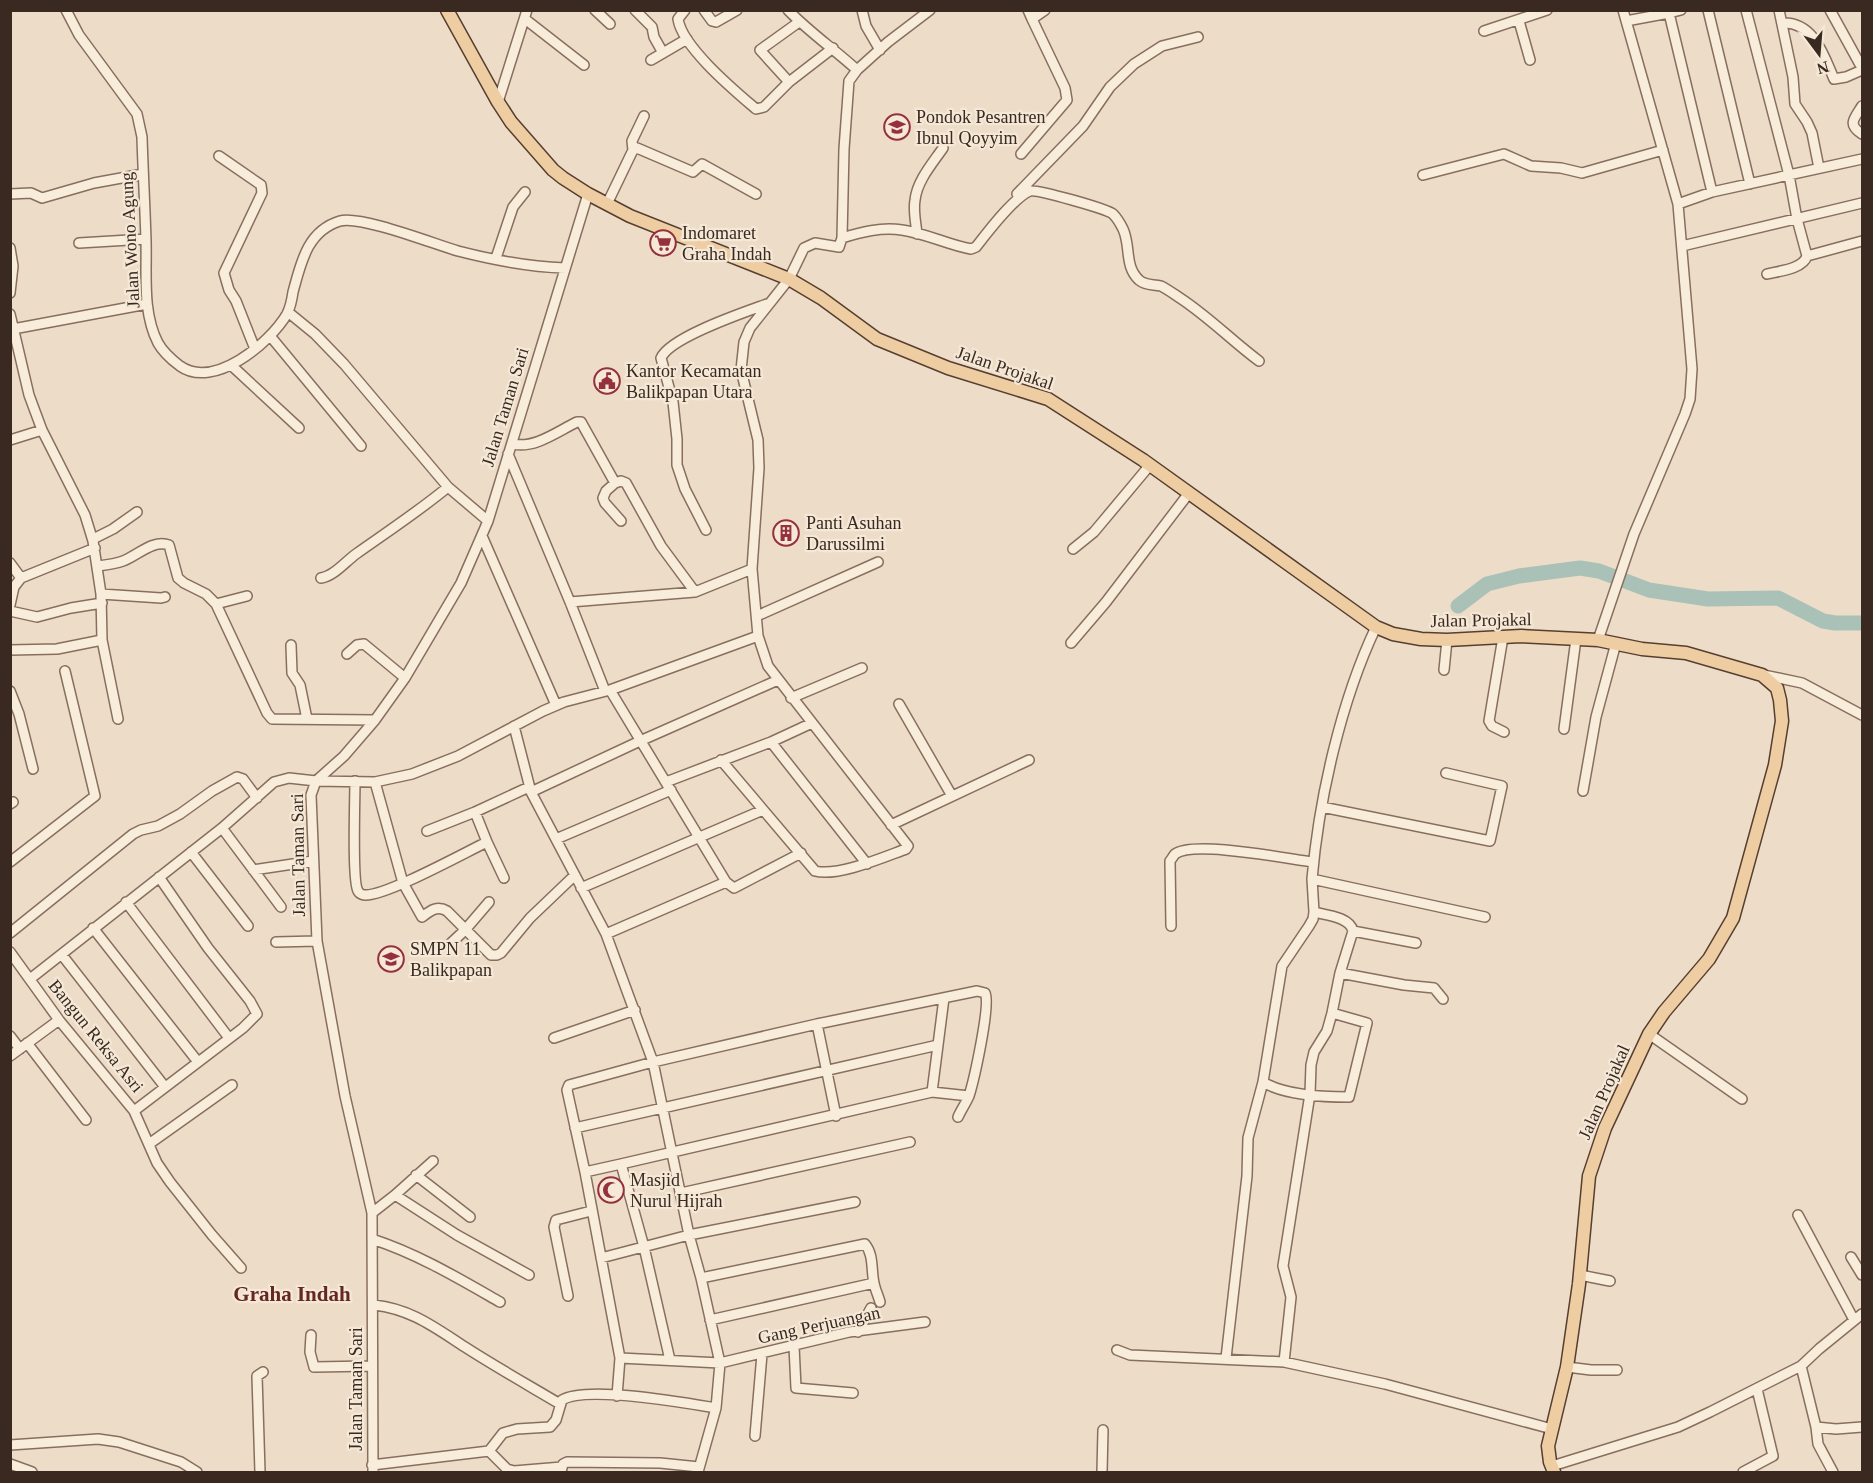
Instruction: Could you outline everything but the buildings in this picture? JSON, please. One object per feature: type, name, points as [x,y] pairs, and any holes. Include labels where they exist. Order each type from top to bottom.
[{"type":"main road","name":"Jalan Projakal","points":[[447,10],[511,122],[553,170],[588,194],[630,216],[789,279],[821,298],[877,339],[948,368],[1048,399],[1150,465],[1376,627],[1394,634],[1421,639],[1503,637],[1598,640],[1642,649],[1686,653],[1762,675],[1777,688],[1782,721],[1775,765],[1733,918],[1709,959],[1664,1012],[1649,1034],[1605,1128],[1589,1176],[1580,1275],[1567,1367],[1548,1446],[1553,1469]]},
{"type":"street","name":"Jalan Wono Agung","points":[[66,10],[79,34],[137,114],[141,130],[147,304],[158,343],[175,362],[189,372],[212,373],[231,365],[271,337],[288,312],[301,264],[314,237],[327,226],[342,220],[361,221],[459,251],[534,267],[565,268]]},
{"type":"street","points":[[595,10],[610,24]]},
{"type":"street","points":[[634,10],[652,27],[654,37],[663,53]]},
{"type":"street","points":[[686,10],[678,19],[687,39],[707,63],[756,110],[764,107],[789,82],[833,48]]},
{"type":"street","points":[[704,10],[712,21],[716,22],[737,10]]},
{"type":"street","points":[[788,10],[856,70]]},
{"type":"street","points":[[862,10],[866,26],[880,50]]},
{"type":"street","points":[[721,760],[815,871],[823,873],[867,864],[906,849],[908,846],[778,680],[764,657],[758,636],[752,569],[759,468],[758,440],[741,370],[744,342],[750,328],[789,279],[804,248],[815,243],[839,248],[842,238],[849,81],[856,70],[930,10]]},
{"type":"street","points":[[1021,154],[1067,100],[1065,88],[1030,15],[1045,10]]},
{"type":"street","points":[[1484,31],[1546,10]]},
{"type":"street","points":[[1598,640],[1634,534],[1690,399],[1692,369],[1678,204],[1623,10]]},
{"type":"street","points":[[1626,21],[1681,10]]},
{"type":"street","points":[[1708,10],[1750,184]]},
{"type":"street","points":[[1746,10],[1789,175],[1807,256],[1801,264],[1767,274]]},
{"type":"street","points":[[1779,10],[1793,77],[1795,104],[1812,133],[1819,168]]},
{"type":"street","points":[[1783,23],[1796,26],[1811,36],[1824,54],[1834,79],[1845,77],[1863,69],[1830,10]]},
{"type":"street","points":[[1669,13],[1712,192]]},
{"type":"street","points":[[498,102],[526,15],[585,65]]},
{"type":"street","points":[[1519,21],[1530,60]]},
{"type":"street","points":[[789,82],[760,50],[800,22]]},
{"type":"street","points":[[1000,218],[1008,203],[1083,126],[1110,87],[1127,71],[1162,46],[1198,38]]},
{"type":"street","points":[[651,60],[687,39]]},
{"type":"street","points":[[1863,106],[1852,125],[1854,129],[1863,134]]},
{"type":"street","points":[[607,204],[633,150],[632,141],[644,116]]},
{"type":"street","points":[[633,150],[640,148],[693,172],[702,164],[756,194]]},
{"type":"street","points":[[917,234],[914,202],[916,193],[943,148]]},
{"type":"street","points":[[1424,175],[1504,154],[1531,166],[1561,168],[1581,173],[1663,150]]},
{"type":"street","points":[[219,156],[261,184],[262,193],[224,273],[255,349]]},
{"type":"street","points":[[1678,204],[1712,192],[1863,159]]},
{"type":"street","points":[[10,194],[31,193],[42,198],[94,183],[143,174]]},
{"type":"street","points":[[842,238],[881,229],[903,230],[971,249],[976,247],[1000,218],[1026,193],[1037,190],[1112,213],[1124,230],[1128,259],[1137,279],[1144,284],[1161,286],[1182,300],[1211,320],[1259,361]]},
{"type":"street","points":[[496,258],[513,207],[525,192]]},
{"type":"street","name":"Jalan Taman Sari","points":[[373,1469],[372,1213],[345,1096],[317,941],[311,801],[313,786],[344,756],[375,720],[405,678],[461,583],[488,521],[588,194]]},
{"type":"street","points":[[1682,246],[1863,202]]},
{"type":"street","points":[[80,243],[146,239]]},
{"type":"street","points":[[1807,256],[1863,241]]},
{"type":"street","points":[[10,248],[13,266],[10,293]]},
{"type":"street","points":[[13,329],[147,304]]},
{"type":"street","points":[[706,530],[686,489],[678,465],[673,402],[661,358],[670,348],[688,337],[767,304]]},
{"type":"street","points":[[288,312],[315,334],[344,364],[448,487],[488,521]]},
{"type":"street","points":[[10,314],[29,395],[42,430],[85,515],[94,543],[102,598],[102,640],[118,719]]},
{"type":"street","points":[[271,337],[361,446]]},
{"type":"street","points":[[231,365],[299,428]]},
{"type":"street","points":[[513,444],[534,443],[581,422],[615,483]]},
{"type":"street","points":[[10,440],[42,430]]},
{"type":"street","points":[[508,454],[608,690],[726,882],[734,888],[801,853]]},
{"type":"street","points":[[1073,549],[1094,532],[1150,465]]},
{"type":"street","points":[[621,521],[603,498],[606,491],[621,481],[626,483],[661,546],[694,592]]},
{"type":"street","points":[[321,578],[328,577],[342,564],[401,524],[448,487]]},
{"type":"street","points":[[1071,643],[1106,602],[1189,493]]},
{"type":"street","points":[[10,605],[14,587],[21,578],[94,543],[137,512]]},
{"type":"street","points":[[482,536],[556,705]]},
{"type":"street","points":[[98,566],[126,560],[142,549],[164,543],[169,545],[178,578],[206,594],[216,604],[267,713],[276,720],[375,720]]},
{"type":"street","points":[[757,616],[878,562]]},
{"type":"street","points":[[10,563],[21,578]]},
{"type":"street","points":[[570,602],[694,592],[752,569]]},
{"type":"street","points":[[216,604],[247,596]]},
{"type":"street","points":[[10,611],[37,617],[102,598],[165,597]]},
{"type":"street","points":[[1226,1358],[1247,1176],[1248,1138],[1263,1082],[1282,966],[1313,919],[1313,862],[1322,807],[1348,698],[1376,627]]},
{"type":"street","points":[[30,980],[222,828],[274,782],[281,779],[299,778],[316,781],[375,782],[411,774],[449,759],[556,705],[608,690],[758,636]]},
{"type":"street","points":[[1503,637],[1489,721],[1492,726],[1504,732]]},
{"type":"street","points":[[1564,729],[1576,639]]},
{"type":"street","points":[[10,650],[57,648],[102,640]]},
{"type":"street","points":[[1443,670],[1447,640]]},
{"type":"street","points":[[1583,791],[1596,717],[1616,643]]},
{"type":"street","points":[[347,654],[357,645],[364,644],[405,678]]},
{"type":"street","points":[[291,645],[292,673],[300,685],[307,719]]},
{"type":"street","points":[[792,698],[862,668]]},
{"type":"street","points":[[10,862],[95,796],[65,671]]},
{"type":"street","points":[[1762,675],[1802,683],[1863,715]]},
{"type":"street","points":[[427,831],[530,790],[778,680]]},
{"type":"street","points":[[10,691],[19,714],[33,769]]},
{"type":"street","points":[[899,704],[952,796]]},
{"type":"street","points":[[556,840],[721,760],[771,742],[812,723]]},
{"type":"street","points":[[489,1452],[507,1470],[514,1471],[561,1470],[567,1461],[603,1468],[660,1463],[698,1470],[716,1408],[720,1363],[689,1236],[653,1062],[606,934],[530,790],[514,726]]},
{"type":"street","points":[[771,742],[867,864]]},
{"type":"street","points":[[891,825],[1029,759]]},
{"type":"street","points":[[1322,807],[1490,841],[1502,786],[1446,773]]},
{"type":"street","points":[[10,933],[141,830],[158,826],[240,777],[257,798]]},
{"type":"street","points":[[354,781],[356,889],[365,896],[402,882],[487,842]]},
{"type":"street","points":[[375,782],[402,882],[422,916],[434,909],[442,908],[491,955],[498,955],[545,903],[575,875]]},
{"type":"street","points":[[581,888],[763,810]]},
{"type":"street","points":[[475,812],[504,878]]},
{"type":"street","points":[[222,828],[281,907]]},
{"type":"street","points":[[1171,926],[1170,861],[1174,854],[1185,850],[1204,849],[1313,862]]},
{"type":"street","points":[[191,852],[248,926]]},
{"type":"street","points":[[253,870],[313,861]]},
{"type":"street","points":[[135,1111],[257,1014],[250,1001],[208,948],[159,878]]},
{"type":"street","points":[[1312,879],[1485,917]]},
{"type":"street","points":[[606,934],[726,882]]},
{"type":"street","points":[[126,902],[229,1038]]},
{"type":"street","points":[[448,945],[465,930],[489,902]]},
{"type":"street","points":[[1284,1362],[1291,1297],[1283,1266],[1310,1094],[1314,1052],[1327,1031],[1340,973],[1353,931],[1347,921],[1314,912]]},
{"type":"street","points":[[93,928],[198,1062]]},
{"type":"street","points":[[1353,931],[1416,943]]},
{"type":"street","points":[[276,942],[317,941]]},
{"type":"street","name":"Bangun Reksa Asri","points":[[10,952],[59,1020],[135,1111],[157,1163],[212,1235],[241,1268]]},
{"type":"street","points":[[62,955],[165,1087]]},
{"type":"street","points":[[1340,973],[1434,988],[1443,999]]},
{"type":"street","points":[[617,1396],[620,1358],[567,1090],[569,1085],[653,1062],[817,1024],[944,998],[977,992],[985,993],[987,996],[980,1048],[969,1096],[958,1117]]},
{"type":"street","points":[[932,1092],[944,998]]},
{"type":"street","points":[[554,1038],[635,1010]]},
{"type":"street","points":[[1263,1082],[1274,1088],[1349,1097],[1367,1023],[1332,1013]]},
{"type":"street","points":[[10,1056],[59,1020]]},
{"type":"street","points":[[817,1024],[836,1116]]},
{"type":"street","points":[[1649,1034],[1742,1099]]},
{"type":"street","points":[[10,1036],[23,1046],[86,1120]]},
{"type":"street","points":[[575,1128],[938,1045]]},
{"type":"street","points":[[149,1144],[232,1085]]},
{"type":"street","points":[[585,1172],[836,1116],[932,1092],[969,1096]]},
{"type":"street","points":[[681,1193],[910,1142]]},
{"type":"street","points":[[372,1213],[433,1161]]},
{"type":"street","points":[[621,1164],[644,1247],[670,1360]]},
{"type":"street","points":[[416,1175],[470,1217]]},
{"type":"street","points":[[395,1195],[457,1235],[529,1275]]},
{"type":"street","points":[[601,1258],[689,1236],[855,1202]]},
{"type":"street","points":[[568,1296],[554,1227],[556,1220],[591,1211]]},
{"type":"street","points":[[1553,1469],[1678,1428],[1757,1389],[1801,1366],[1858,1317],[1798,1215]]},
{"type":"street","points":[[372,1239],[399,1248],[438,1267],[500,1302]]},
{"type":"street","points":[[701,1278],[865,1244],[869,1248],[874,1283],[880,1302]]},
{"type":"street","points":[[1851,1257],[1863,1275]]},
{"type":"street","points":[[1580,1275],[1610,1281]]},
{"type":"street","points":[[710,1320],[874,1283]]},
{"type":"street","points":[[374,1305],[399,1309],[430,1324],[560,1404]]},
{"type":"street","points":[[858,1332],[871,1308]]},
{"type":"street","name":"Gang Perjuangan","points":[[620,1358],[720,1363],[849,1332],[926,1322]]},
{"type":"street","points":[[311,1335],[310,1352],[314,1367],[371,1366]]},
{"type":"street","points":[[794,1346],[796,1388],[854,1393]]},
{"type":"street","points":[[1117,1350],[1130,1355],[1284,1362],[1385,1384],[1552,1429]]},
{"type":"street","points":[[755,1436],[762,1354]]},
{"type":"street","points":[[1801,1366],[1818,1444],[1833,1473]]},
{"type":"street","points":[[1567,1367],[1617,1370]]},
{"type":"street","points":[[260,1473],[257,1376],[263,1372]]},
{"type":"street","points":[[1743,1473],[1773,1456],[1757,1389]]},
{"type":"street","points":[[373,1469],[489,1452],[503,1434],[517,1429],[550,1427],[556,1420],[560,1404],[568,1396],[585,1394],[617,1396],[716,1408]]},
{"type":"street","points":[[1816,1427],[1836,1429],[1863,1426]]},
{"type":"street","points":[[1102,1473],[1103,1430]]},
{"type":"street","points":[[10,1444],[98,1439],[119,1442],[181,1462],[197,1473]]},
{"type":"street","points":[[10,1464],[32,1473]]},
{"type":"waterway","points":[[1458,606],[1487,584],[1519,576],[1580,568],[1599,571],[1649,590],[1708,599],[1778,598],[1823,621],[1862,623]]},
{"type":"place","name":"Pondok Pesantren Ibnul Qoyyim","points":[[897,127]]},
{"type":"place","name":"Indomaret Graha Indah","points":[[663,243]]},
{"type":"place","name":"Kantor Kecamatan Balikpapan Utara","points":[[607,381]]},
{"type":"place","name":"Panti Asuhan Darussilmi","points":[[786,533]]},
{"type":"place","name":"SMPN 11 Balikpapan","points":[[391,959]]},
{"type":"place","name":"Masjid Nurul Hijrah","points":[[611,1190]]},
{"type":"district","name":"Graha Indah","points":[[292,1294]]}]
